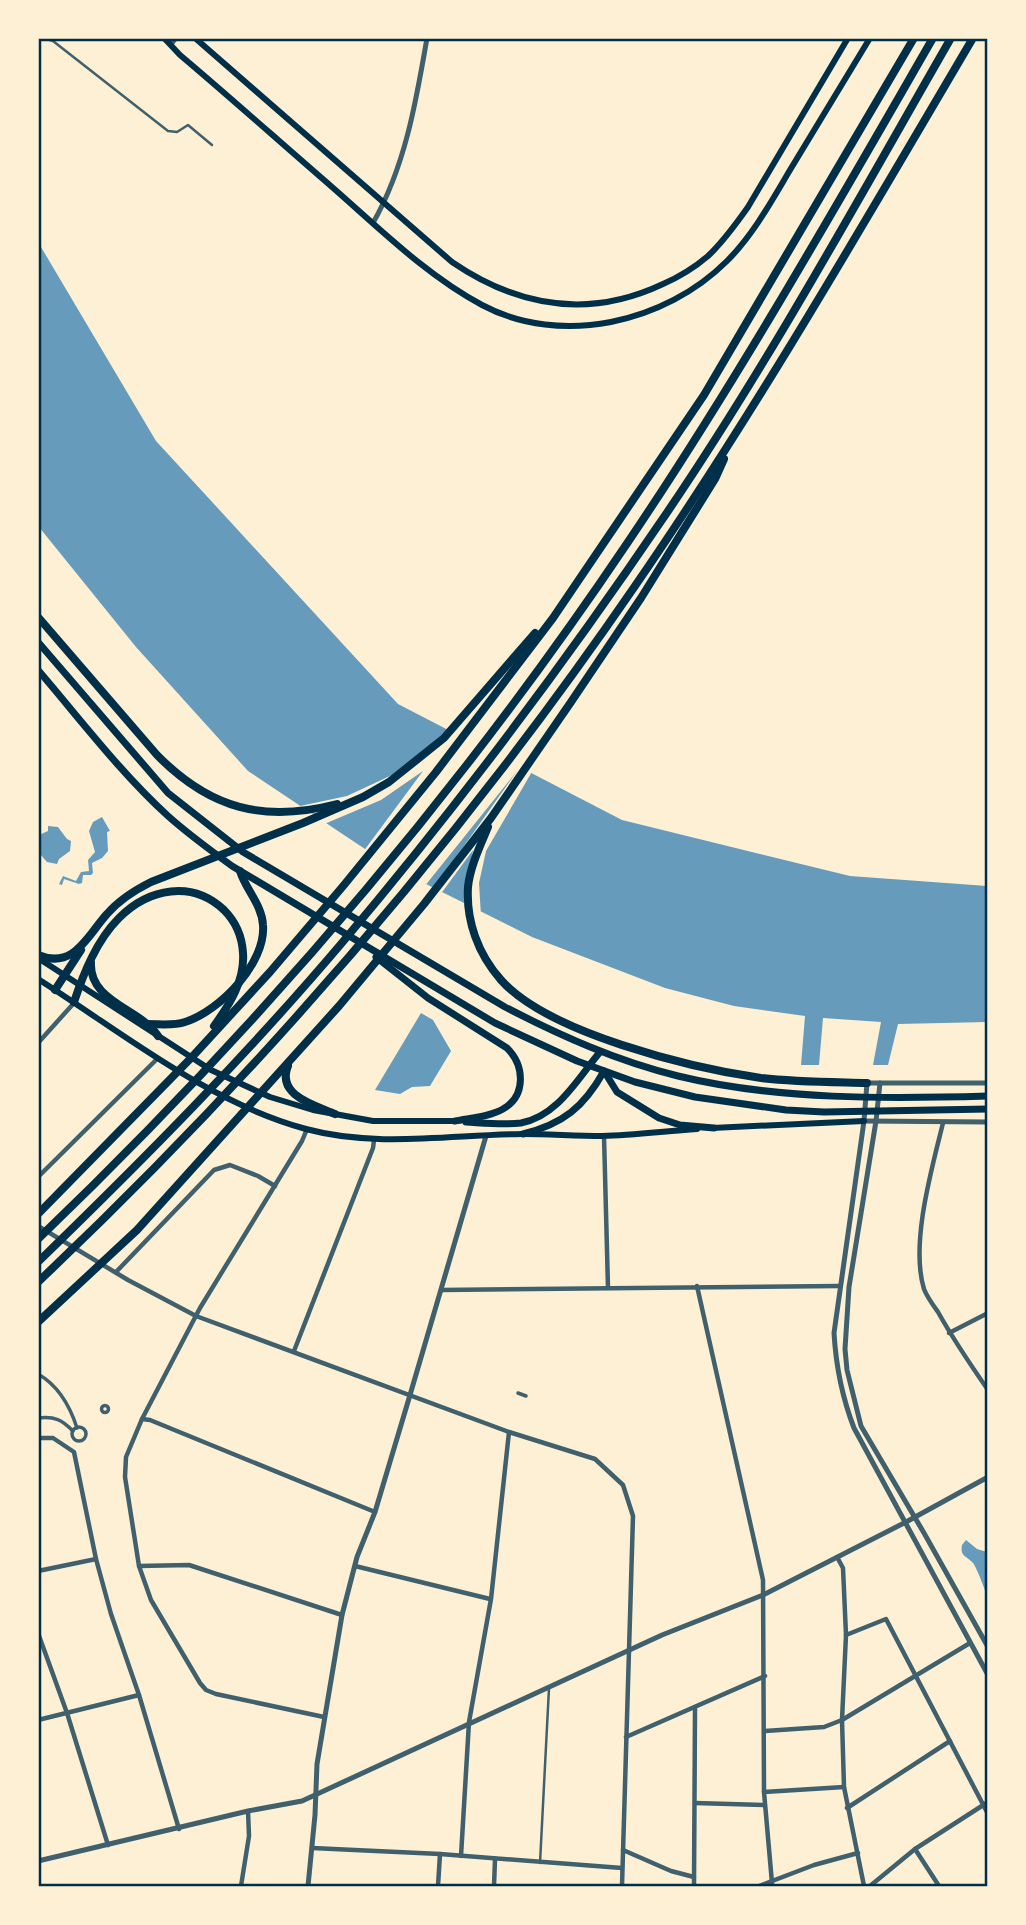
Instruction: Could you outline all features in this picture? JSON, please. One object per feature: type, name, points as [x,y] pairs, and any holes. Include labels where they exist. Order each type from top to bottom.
[{"type":"highway","points":[[38,1213],[192,1057],[270,972],[403,813],[584,574],[711,383],[914,38]]},
{"type":"highway","points":[[38,1239],[141,1139],[259,1012],[406,840],[499,722],[628,542],[768,323],[933,38]]},
{"type":"highway","points":[[38,1262],[161,1141],[340,945],[515,727],[668,512],[749,386],[951,38]]},
{"type":"highway","points":[[38,1282],[204,1116],[306,1006],[388,909],[572,675],[635,587],[734,437],[973,38]]},
{"type":"highway","points":[[38,1322],[137,1230],[339,1006],[491,818],[641,598],[715,479],[734,437]]},
{"type":"highway","points":[[38,957],[63,959],[75,951],[108,912],[137,889],[363,797],[409,768],[444,738],[584,574]]},
{"type":"highway","points":[[38,617],[157,755],[197,790],[239,807],[266,812],[293,813],[363,797]]},
{"type":"highway","points":[[38,642],[168,793],[221,836],[243,852],[505,1007],[600,1052],[682,1077],[787,1093],[988,1097]]},
{"type":"highway","points":[[38,670],[129,776],[166,814],[197,840],[240,871],[495,1023],[541,1046],[589,1066],[668,1091],[729,1104],[811,1112],[988,1109]]},
{"type":"highway","points":[[491,818],[468,884],[470,917],[485,958],[501,980],[523,999],[553,1017],[605,1038],[673,1060],[758,1077],[867,1083]]},
{"type":"highway","points":[[148,1024],[176,1024],[206,1012],[234,988],[255,962],[262,942],[263,925],[257,904],[245,886],[240,871]]},
{"type":"highway","points":[[74,1002],[99,942],[121,916],[153,894],[171,890],[200,894],[214,901],[237,925],[243,955],[241,977],[233,998],[192,1057]]},
{"type":"highway","points":[[55,990],[90,935]]},
{"type":"highway","points":[[354,939],[428,998],[507,1048],[516,1060],[521,1077],[519,1087],[509,1105],[493,1114],[455,1121]]},
{"type":"highway","points":[[92,960],[94,978],[106,995],[148,1024],[158,1036]]},
{"type":"highway","points":[[455,1121],[507,1124],[542,1116],[554,1107],[600,1052]]},
{"type":"highway","points":[[295,1054],[285,1072],[286,1084],[296,1096],[335,1114]]},
{"type":"highway","points":[[604,1071],[617,1092],[659,1118],[680,1125],[714,1128]]},
{"type":"highway","points":[[523,1134],[552,1125],[577,1108],[593,1091],[604,1071]]},
{"type":"main road","points":[[164,38],[373,223],[450,286],[484,306],[520,318],[568,326],[603,324],[639,315],[685,294],[737,251],[758,223],[870,38]]},
{"type":"main road","points":[[195,38],[452,262],[494,288],[520,297],[566,305],[609,303],[638,295],[692,268],[707,257],[734,226],[848,38]]},
{"type":"main road","points":[[38,957],[211,1070],[260,1093],[291,1104],[387,1122],[455,1121]]},
{"type":"main road","points":[[38,979],[158,1058],[247,1107],[307,1129],[374,1140],[523,1134],[604,1136],[863,1121]]},
{"type":"street","points":[[170,45],[176,38]]},
{"type":"street","points":[[373,223],[390,191],[412,121],[428,38]]},
{"type":"street","points":[[38,1043],[74,1002]]},
{"type":"street","points":[[38,1177],[158,1058]]},
{"type":"street","points":[[988,1083],[867,1083],[839,1286],[835,1334],[836,1367],[844,1403],[863,1448],[988,1675]]},
{"type":"street","points":[[880,1083],[849,1287],[845,1349],[852,1393],[861,1426],[988,1647]]},
{"type":"street","points":[[863,1121],[988,1122]]},
{"type":"street","points":[[943,1123],[930,1176],[921,1236],[920,1259],[925,1289],[949,1333],[988,1390]]},
{"type":"street","points":[[307,1129],[196,1316],[142,1419],[126,1457],[125,1477],[139,1566],[151,1600],[200,1683],[206,1690],[216,1694],[324,1717]]},
{"type":"street","points":[[307,1886],[324,1717],[342,1615],[410,1395],[485,1136]]},
{"type":"street","points":[[604,1136],[608,1288]]},
{"type":"street","points":[[293,1351],[374,1140]]},
{"type":"street","points":[[116,1272],[214,1170],[230,1166],[258,1176],[275,1186]]},
{"type":"street","points":[[38,1226],[196,1316],[509,1432],[595,1459],[622,1485],[633,1516],[622,1850],[622,1886],[630,1886]]},
{"type":"street","points":[[697,1286],[763,1580],[764,1805],[772,1883]]},
{"type":"street","points":[[441,1290],[839,1286]]},
{"type":"street","points":[[949,1333],[988,1312]]},
{"type":"street","points":[[38,1374],[49,1380],[71,1410],[74,1439],[67,1446]]},
{"type":"street","points":[[518,1393],[526,1395]]},
{"type":"street","points":[[38,1418],[53,1417],[75,1429],[83,1429],[86,1435],[82,1440],[74,1439]]},
{"type":"street","points":[[142,1419],[375,1512]]},
{"type":"street","points":[[461,1856],[469,1722],[491,1599],[509,1432]]},
{"type":"street","points":[[38,1438],[53,1437],[74,1452],[96,1559],[111,1614],[180,1829]]},
{"type":"street","points":[[38,1861],[300,1801],[315,1795],[469,1722],[763,1595],[988,1477]]},
{"type":"street","points":[[837,1557],[843,1568],[846,1635],[842,1720],[844,1787],[864,1886]]},
{"type":"street","points":[[38,1571],[96,1559]]},
{"type":"street","points":[[139,1566],[189,1565],[342,1615]]},
{"type":"street","points":[[355,1566],[491,1599]]},
{"type":"street","points":[[846,1635],[886,1619],[985,1803],[988,1814]]},
{"type":"street","points":[[38,1633],[67,1713],[108,1846]]},
{"type":"street","points":[[765,1731],[824,1727],[842,1720],[970,1643]]},
{"type":"street","points":[[626,1737],[765,1676]]},
{"type":"street","points":[[38,1720],[139,1695]]},
{"type":"street","points":[[694,1886],[695,1709]]},
{"type":"street","points":[[847,1808],[950,1741]]},
{"type":"street","points":[[764,1792],[844,1787]]},
{"type":"street","points":[[695,1803],[764,1805]]},
{"type":"street","points":[[870,1886],[915,1849],[985,1803]]},
{"type":"street","points":[[241,1886],[249,1836],[248,1811]]},
{"type":"street","points":[[312,1848],[440,1854],[622,1868]]},
{"type":"street","points":[[915,1849],[939,1886]]},
{"type":"street","points":[[622,1850],[671,1871],[694,1877]]},
{"type":"street","points":[[759,1886],[814,1865],[858,1853]]},
{"type":"street","points":[[438,1886],[440,1854]]},
{"type":"street","points":[[494,1886],[495,1859]]},
{"type":"lane","points":[[44,38],[54,40],[168,131],[177,132],[188,125],[212,145]]},
{"type":"lane","points":[[540,1863],[549,1688]]},
{"type":"water","points":[[38,242],[156,441],[398,704],[622,820],[850,876],[987,886],[987,1022],[898,1024],[888,1065],[873,1065],[881,1022],[823,1018],[819,1065],[801,1065],[805,1016],[734,1006],[665,988],[532,937],[392,867],[248,771],[136,647],[39,527]]},
{"type":"water","points":[[102,817],[110,831],[107,832],[108,851],[92,863],[93,873],[83,875],[82,883],[64,879],[62,885],[59,884],[63,876],[76,881],[81,872],[89,871],[88,860],[95,852],[89,831],[93,822]]},
{"type":"water","points":[[48,826],[58,827],[71,841],[70,851],[59,859],[57,864],[47,862],[40,854],[39,835],[48,831]]},
{"type":"water","points":[[421,1013],[433,1020],[451,1051],[430,1086],[412,1087],[400,1094],[375,1090]]},
{"type":"water","points":[[966,1540],[977,1549],[987,1552],[987,1595],[975,1566],[962,1552],[962,1545]]},
{"type":"pier","points":[[449,727],[533,770],[486,851],[479,883],[481,916],[470,910],[468,880],[473,850],[440,895],[432,891],[517,771],[424,887],[390,870],[363,852],[423,771],[381,800],[322,825],[311,818],[317,813],[306,814],[293,805],[300,806],[347,796],[392,775]]}]
